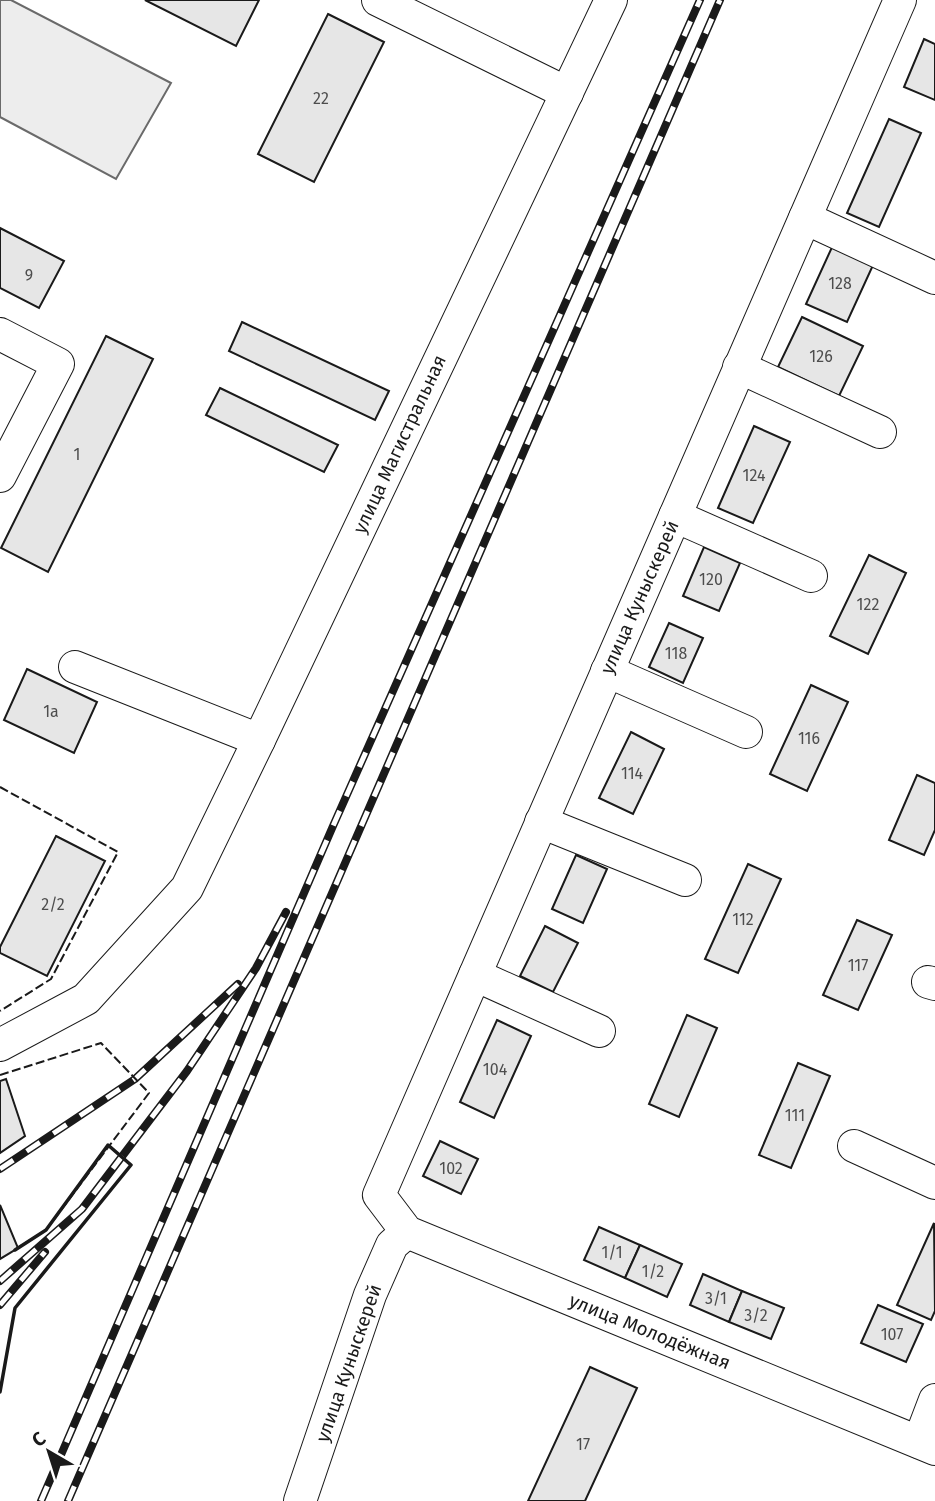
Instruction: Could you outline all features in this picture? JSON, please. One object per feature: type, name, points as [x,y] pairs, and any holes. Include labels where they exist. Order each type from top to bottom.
[{"type":"street","points":[[378,0],[566,93]]},
{"type":"street","name":"улица Магистральная","points":[[0,1045],[86,999],[187,888],[611,0]]},
{"type":"street","name":"улица Куныскерей","points":[[300,1501],[370,1295],[392,1245],[407,1232],[379,1195],[900,0]]},
{"type":"street","points":[[805,218],[935,278]]},
{"type":"street","points":[[0,334],[58,364],[0,476]]},
{"type":"street","points":[[740,367],[880,432]]},
{"type":"street","points":[[675,516],[811,576]]},
{"type":"street","points":[[75,667],[259,740]]},
{"type":"street","points":[[607,671],[746,732]]},
{"type":"street","points":[[541,822],[685,880]]},
{"type":"street","points":[[475,975],[599,1031]]},
{"type":"street","points":[[854,1146],[935,1183]]},
{"type":"street","name":"улица Молодёжная","points":[[407,1232],[927,1445]]},
{"type":"street","points":[[927,1445],[935,1401]]},
{"type":"shaded area","points":[[0,0],[11,0],[171,83],[116,179],[0,117]]},
{"type":"building","points":[[145,0],[259,0],[236,46]]},
{"type":"building","points":[[328,14],[384,42],[314,182],[258,154]]},
{"type":"building","points":[[924,39],[935,44],[935,100],[904,87]]},
{"type":"building","points":[[889,119],[921,133],[879,227],[847,213]]},
{"type":"building","points":[[0,228],[64,261],[39,308],[0,288]]},
{"type":"building","points":[[833,245],[874,263],[847,322],[806,304]]},
{"type":"building","points":[[802,317],[863,346],[839,396],[778,367]]},
{"type":"building","points":[[242,322],[389,391],[375,420],[229,351]]},
{"type":"building","points":[[106,336],[153,359],[48,572],[1,548]]},
{"type":"building","points":[[220,388],[338,445],[324,472],[206,415]]},
{"type":"building","points":[[754,426],[790,442],[753,523],[718,508]]},
{"type":"building","points":[[704,547],[740,563],[719,611],[683,596]]},
{"type":"building","points":[[869,555],[906,573],[868,654],[830,636]]},
{"type":"building","points":[[669,623],[703,638],[683,683],[649,667]]},
{"type":"building","points":[[27,669],[97,702],[74,753],[4,720]]},
{"type":"building","points":[[811,685],[848,702],[807,791],[770,774]]},
{"type":"building","points":[[631,732],[664,749],[633,814],[599,798]]},
{"type":"building","points":[[917,775],[935,783],[935,830],[924,855],[889,840]]},
{"type":"building","points":[[56,836],[105,861],[47,976],[0,953],[0,947]]},
{"type":"building","points":[[576,855],[607,869],[583,923],[552,909]]},
{"type":"building","points":[[748,864],[781,879],[738,973],[705,959]]},
{"type":"building","points":[[857,920],[892,935],[858,1010],[823,995]]},
{"type":"building","points":[[545,926],[578,943],[553,992],[520,976]]},
{"type":"building","points":[[687,1015],[717,1028],[679,1117],[649,1104]]},
{"type":"building","points":[[497,1020],[531,1036],[494,1118],[460,1102]]},
{"type":"building","points":[[798,1063],[830,1076],[791,1168],[759,1155]]},
{"type":"building","points":[[6,1079],[25,1136],[0,1153],[0,1081]]},
{"type":"building","points":[[440,1141],[478,1159],[461,1194],[423,1176]]},
{"type":"building","points":[[0,1205],[18,1248],[0,1259]]},
{"type":"building","points":[[934,1223],[935,1311],[931,1320],[897,1305]]},
{"type":"building","points":[[599,1227],[640,1245],[625,1278],[584,1260]]},
{"type":"building","points":[[640,1245],[682,1264],[667,1297],[625,1278]]},
{"type":"building","points":[[703,1274],[742,1291],[729,1322],[690,1305]]},
{"type":"building","points":[[742,1291],[784,1308],[771,1339],[729,1322]]},
{"type":"building","points":[[878,1305],[923,1324],[906,1362],[861,1343]]},
{"type":"building","points":[[590,1367],[637,1388],[585,1501],[528,1501]]},
{"type":"railway","points":[[41,1501],[333,826],[700,0]]},
{"type":"railway","points":[[68,1501],[720,0]]},
{"type":"railway","points":[[0,1281],[82,1209],[187,1071],[256,968],[286,912]]},
{"type":"railway","points":[[0,1169],[135,1079],[238,984]]},
{"type":"railway","points":[[0,1305],[45,1252]]},
{"type":"fence","points":[[0,787],[118,852],[51,979],[0,1011]]},
{"type":"fence","points":[[0,1075],[101,1043],[149,1093],[46,1230],[16,1249]]},
{"type":"wall","points":[[0,1392],[15,1308],[131,1165],[108,1145],[46,1230],[15,1250]]}]
